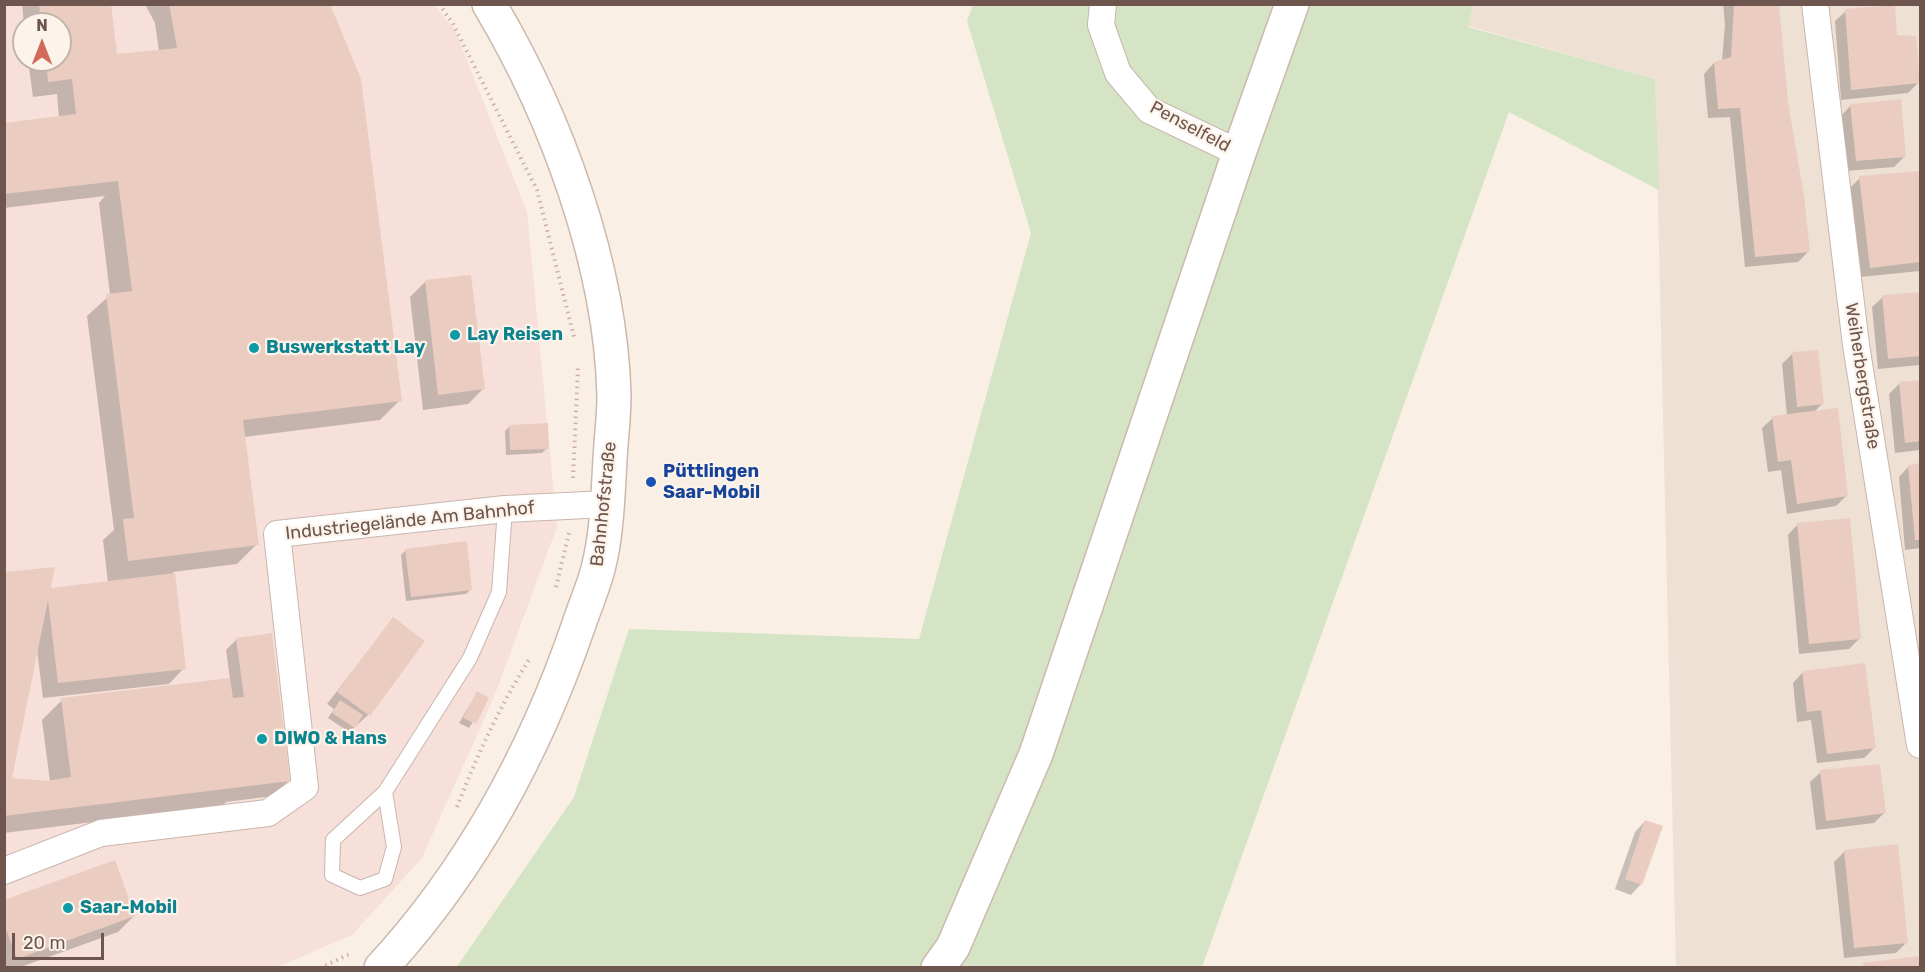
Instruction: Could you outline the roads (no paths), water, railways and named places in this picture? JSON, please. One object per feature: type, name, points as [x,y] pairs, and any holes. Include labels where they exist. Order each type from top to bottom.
[{"type":"main road","name":"Bahnhofstraße","points":[[367,960],[439,898],[482,836],[535,740],[572,648],[598,568],[607,504],[614,396],[603,293],[572,182],[516,50],[489,4]]},
{"type":"main road","points":[[938,968],[953,947],[1036,754],[1239,153],[1292,4]]},
{"type":"street","name":"Penselfeld","points":[[1103,4],[1101,25],[1118,73],[1149,110],[1239,153]]},
{"type":"street","name":"Weiherbergstraße","points":[[1815,4],[1856,345],[1920,746]]},
{"type":"street","name":"Industriegelände Am Bahnhof","points":[[4,871],[101,833],[268,813],[305,787],[277,534],[505,509],[607,504]]},
{"type":"lane","points":[[385,792],[394,847],[385,879],[360,888],[332,875],[333,840],[385,792],[470,658],[499,592],[505,509]]},
{"type":"place","name":"Lay Reisen","points":[[455,335]]},
{"type":"place","name":"Buswerkstatt Lay","points":[[254,348]]},
{"type":"place","name":"Püttlingen Saar-Mobil","points":[[651,482]]},
{"type":"place","name":"DIWO & Hans","points":[[262,739]]},
{"type":"place","name":"Saar-Mobil","points":[[68,908]]}]
